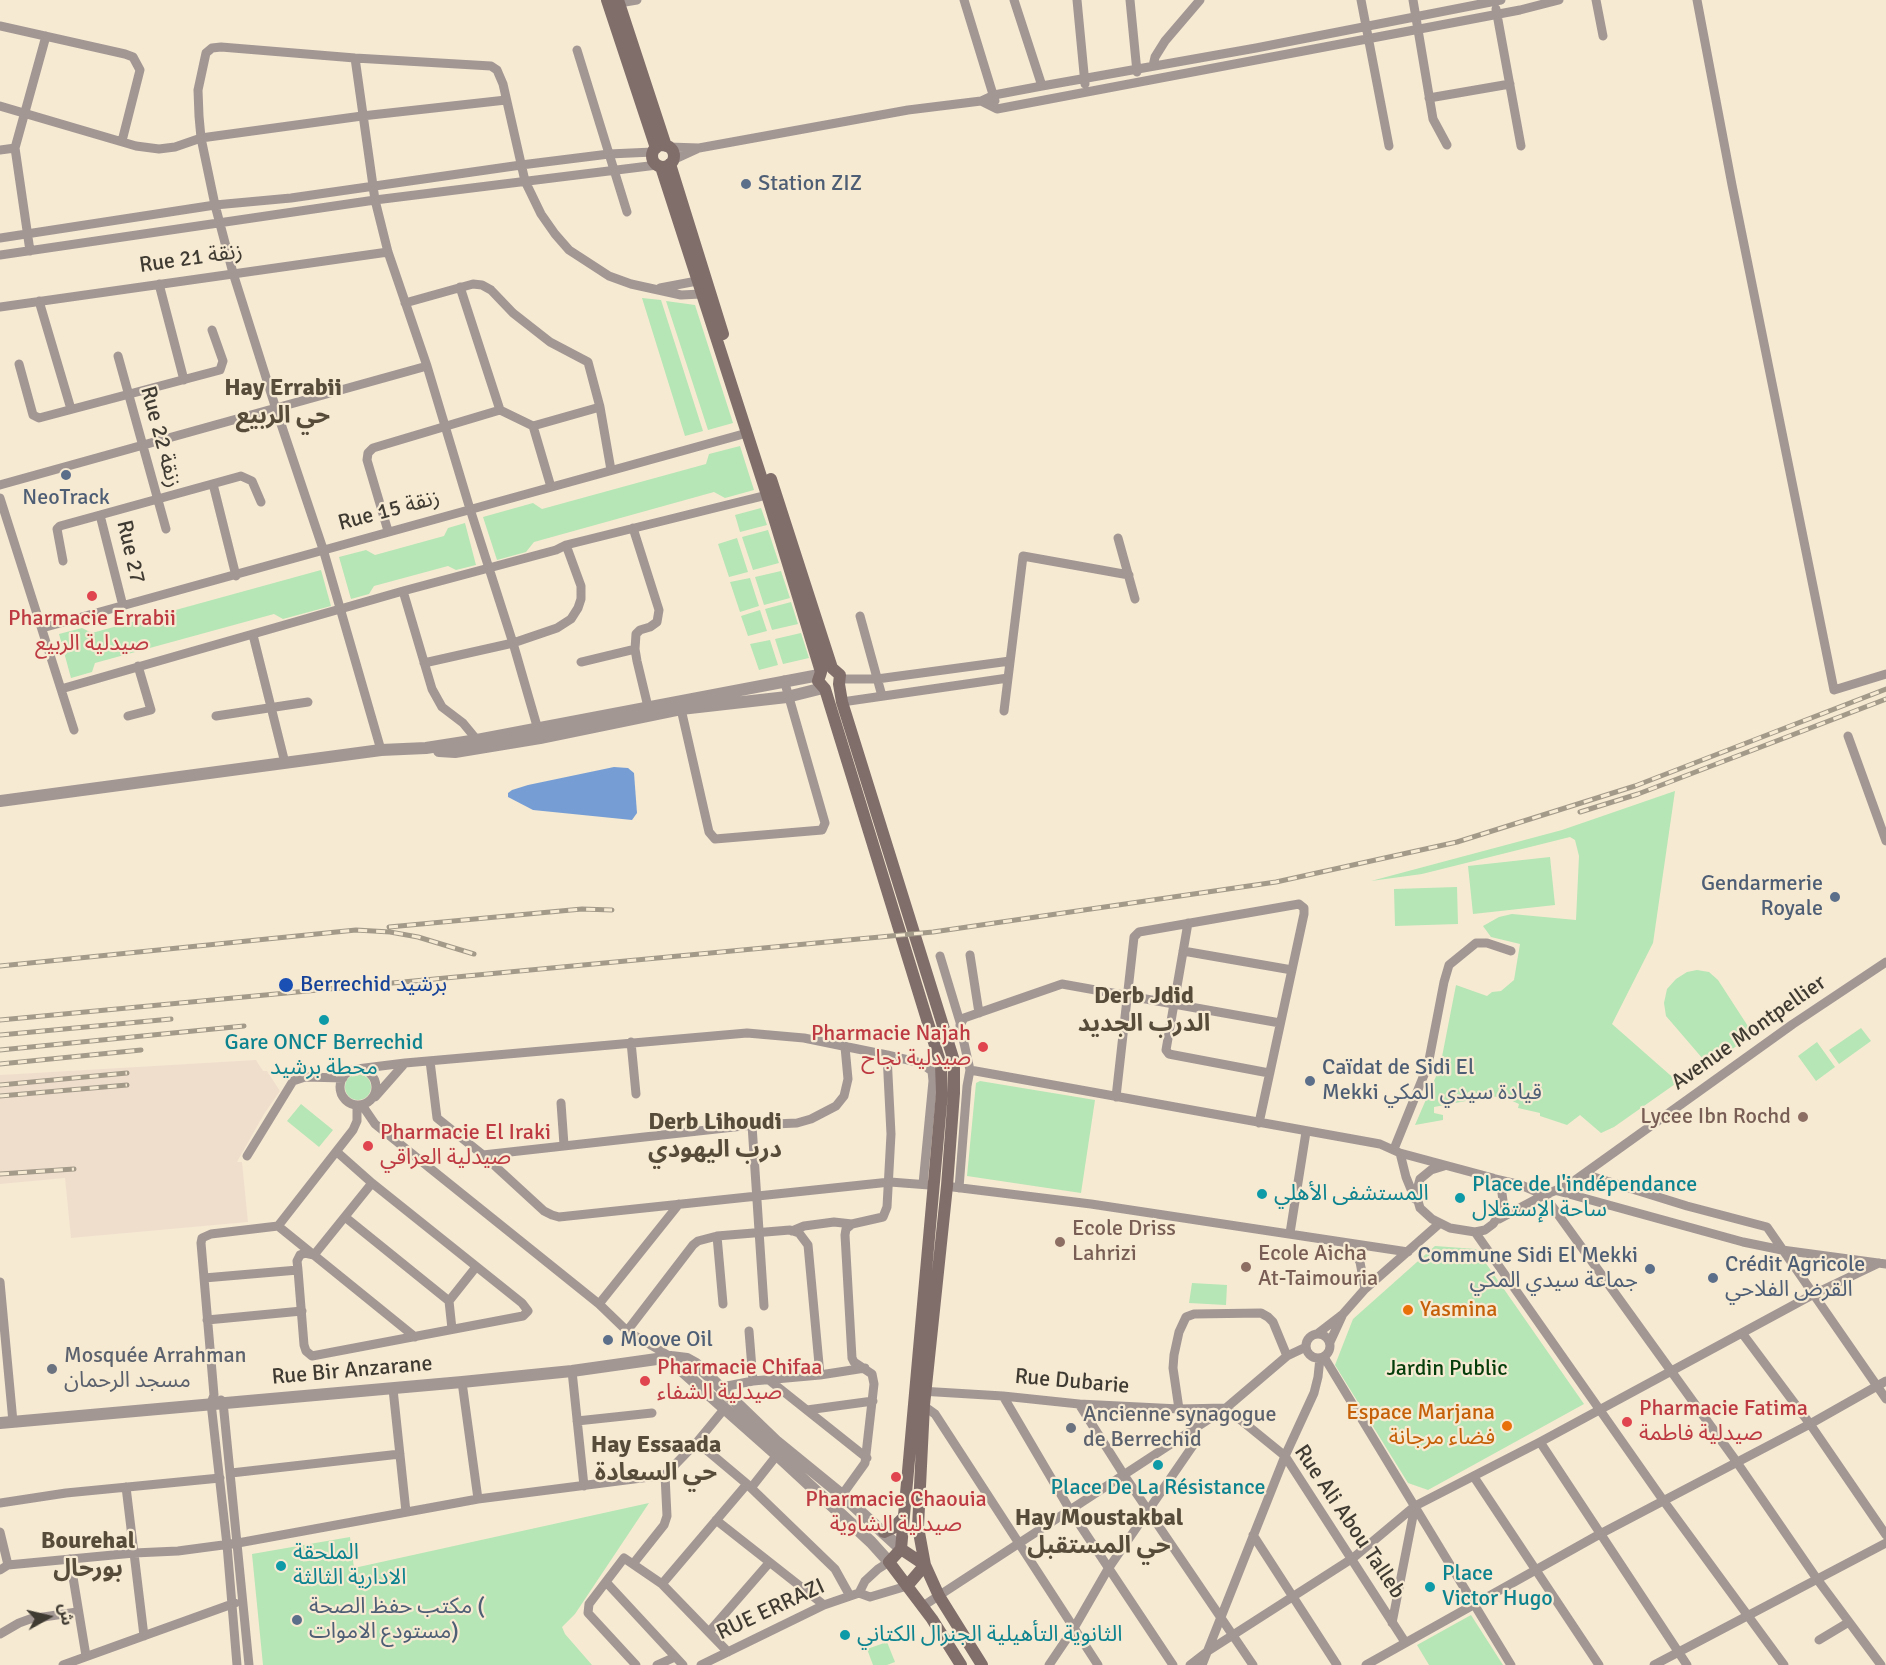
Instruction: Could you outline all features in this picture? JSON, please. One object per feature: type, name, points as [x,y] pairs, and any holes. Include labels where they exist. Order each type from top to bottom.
[{"type":"main road","points":[[615,1],[661,148],[674,155],[665,164]]},
{"type":"main road","points":[[661,148],[652,157],[665,164],[706,280],[824,672]]},
{"type":"main road","points":[[665,164],[701,294],[824,672]]},
{"type":"main road","points":[[824,672],[838,672],[843,702],[954,1061],[954,1093],[941,1186],[901,1549],[889,1562],[923,1606],[962,1665]]},
{"type":"main road","points":[[824,672],[818,681],[824,689],[941,1065],[941,1186]]},
{"type":"main road","points":[[824,689],[834,689],[839,682]]},
{"type":"main road","points":[[919,1398],[918,1527],[925,1565],[939,1596],[982,1665]]},
{"type":"main road","points":[[884,1532],[893,1528],[903,1518]]},
{"type":"main road","points":[[901,1549],[925,1565]]},
{"type":"main road","points":[[907,1586],[925,1565]]},
{"type":"street","points":[[615,1],[637,0]]},
{"type":"street","points":[[964,0],[997,109]]},
{"type":"street","points":[[1014,0],[1042,86]]},
{"type":"street","points":[[1077,0],[1086,93]]},
{"type":"street","points":[[1130,0],[1138,83]]},
{"type":"street","points":[[1153,66],[1155,57],[1165,41],[1200,0]]},
{"type":"street","points":[[1361,0],[1389,146]]},
{"type":"street","points":[[1413,0],[1433,119],[1447,146]]},
{"type":"street","points":[[981,101],[997,109],[1497,14],[1559,0]]},
{"type":"street","points":[[1596,0],[1603,36]]},
{"type":"street","points":[[1697,0],[1834,690],[1886,674]]},
{"type":"street","points":[[0,238],[215,205],[291,198],[521,165],[661,148],[699,148],[908,110],[981,101],[994,95],[1498,1],[1497,14],[1521,146]]},
{"type":"street","points":[[0,26],[134,57],[140,70],[122,141]]},
{"type":"street","points":[[30,251],[15,148],[46,36]]},
{"type":"street","points":[[381,750],[323,549],[233,273],[215,205],[201,138],[198,90],[206,53],[212,48],[221,47],[491,66],[497,69],[500,75],[525,181],[541,214],[569,250],[609,276],[631,284],[681,295],[701,294]]},
{"type":"street","points":[[577,50],[627,212]]},
{"type":"street","points":[[355,58],[375,200],[388,252],[427,366],[539,733]]},
{"type":"street","points":[[1430,98],[1510,84]]},
{"type":"street","points":[[0,106],[136,146],[159,149],[175,147],[201,138],[362,116],[506,100]]},
{"type":"street","points":[[0,150],[15,148]]},
{"type":"street","points":[[0,255],[375,200],[665,164],[699,148]]},
{"type":"street","name":"Rue 21 زنقة","points":[[0,307],[388,252]]},
{"type":"street","points":[[654,289],[697,281]]},
{"type":"street","name":"Rue 22 زنقة","points":[[159,284],[184,380]]},
{"type":"street","points":[[405,303],[460,287],[473,284],[482,285],[491,290],[520,319],[550,342],[588,362],[600,407],[611,470]]},
{"type":"street","points":[[460,287],[500,410]]},
{"type":"street","points":[[39,301],[71,409]]},
{"type":"street","points":[[19,364],[35,417],[129,395],[222,369],[223,361],[212,330]]},
{"type":"street","name":"Rue 22 زنقة","points":[[118,356],[166,529]]},
{"type":"street","points":[[0,485],[427,366]]},
{"type":"street","points":[[388,531],[367,460],[368,453],[373,448],[500,410],[533,426],[600,407]]},
{"type":"street","points":[[533,426],[551,486]]},
{"type":"street","name":"Rue 15 زنقة","points":[[42,628],[747,433]]},
{"type":"street","points":[[63,561],[57,529],[60,526],[240,476],[252,481],[261,502]]},
{"type":"street","points":[[213,484],[236,576]]},
{"type":"street","points":[[62,689],[403,591],[556,550],[566,545],[767,495]]},
{"type":"street","points":[[0,498],[74,730]]},
{"type":"street","name":"Rue 27","points":[[105,513],[123,606]]},
{"type":"street","points":[[633,528],[655,596],[659,616],[657,622],[636,634],[635,649],[649,711]]},
{"type":"street","points":[[1118,538],[1135,599]]},
{"type":"street","points":[[424,663],[513,643],[557,628],[571,619],[581,599],[581,586],[566,545]]},
{"type":"street","points":[[1004,711],[1023,556],[1129,575]]},
{"type":"street","points":[[403,591],[432,689],[442,707],[464,723],[477,740]]},
{"type":"street","points":[[860,616],[882,696]]},
{"type":"street","points":[[253,635],[285,763]]},
{"type":"street","points":[[581,662],[635,649]]},
{"type":"street","points":[[839,682],[1010,661]]},
{"type":"street","points":[[128,716],[151,710],[138,666]]},
{"type":"street","points":[[426,748],[455,752],[824,672]]},
{"type":"street","points":[[843,702],[1008,678]]},
{"type":"street","points":[[681,709],[710,832],[715,839],[822,830],[825,823],[787,697],[784,680]]},
{"type":"street","points":[[649,711],[787,697],[824,689]]},
{"type":"street","points":[[216,716],[308,702]]},
{"type":"street","points":[[0,801],[381,750],[426,748],[539,733]]},
{"type":"street","points":[[1848,736],[1886,841]]},
{"type":"street","points":[[1116,1097],[1134,937],[1138,932],[1299,904],[1304,908],[1304,914],[1259,1123]]},
{"type":"street","points":[[1188,923],[1166,1050],[1169,1054],[1269,1073]]},
{"type":"street","points":[[1493,1178],[1502,1186],[1504,1208],[1493,1224],[1485,1230],[1475,1232],[1450,1228],[1425,1214],[1411,1193],[1397,1151],[1428,1065],[1449,966],[1476,943],[1486,943],[1511,951]]},
{"type":"street","points":[[1183,951],[1292,970]]},
{"type":"street","points":[[970,955],[979,1013]]},
{"type":"street","points":[[940,956],[960,1022],[970,1070],[941,1186]]},
{"type":"street","name":"Avenue Montpellier","points":[[1493,1224],[1513,1210],[1558,1191],[1584,1174],[1793,1024],[1886,962]]},
{"type":"street","points":[[960,1022],[964,1018],[1062,984],[1280,1023]]},
{"type":"street","points":[[697,1442],[749,1486],[835,1569],[855,1595],[865,1581],[889,1562],[871,1542],[680,1369],[670,1357],[627,1331],[598,1304],[375,1124],[360,1106],[348,1102],[342,1095],[340,1087],[343,1078],[349,1072],[357,1069],[405,1063],[631,1042],[747,1033],[804,1038],[921,1062],[932,1071],[941,1186]]},
{"type":"street","points":[[631,1042],[636,1094]]},
{"type":"street","points":[[483,1155],[752,1125],[796,1123],[811,1119],[836,1106],[844,1096],[848,1079],[845,1047]]},
{"type":"street","points":[[627,1331],[693,1245],[705,1238],[792,1231],[804,1226],[834,1222],[852,1224],[883,1217],[887,1207],[890,1182],[891,1134],[887,1055]]},
{"type":"street","points":[[430,1061],[438,1118],[483,1155],[544,1211],[559,1217],[890,1182],[1090,1203],[1408,1252]]},
{"type":"street","points":[[237,1665],[202,1238],[206,1235],[278,1226],[353,1130],[360,1106],[373,1098],[405,1063]]},
{"type":"street","points":[[357,1069],[365,1070],[374,1078],[377,1090],[373,1098]]},
{"type":"street","points":[[970,1070],[1380,1144],[1444,1166],[1521,1185],[1544,1195],[1736,1461],[1817,1579],[1881,1665]]},
{"type":"street","points":[[247,1156],[294,1081],[305,1077],[343,1078]]},
{"type":"street","points":[[561,1103],[564,1145]]},
{"type":"street","points":[[752,1125],[764,1306]]},
{"type":"street","points":[[1290,1233],[1306,1132]]},
{"type":"street","points":[[314,1255],[305,1253],[297,1260],[306,1351],[312,1356],[523,1316],[528,1311],[522,1303],[372,1183],[337,1152]]},
{"type":"street","points":[[1417,1201],[1417,1186],[1420,1179],[1431,1170],[1444,1166]]},
{"type":"street","points":[[1584,1174],[1687,1206],[1762,1225],[1770,1231],[1886,1399]]},
{"type":"street","points":[[314,1255],[372,1183]]},
{"type":"street","points":[[1558,1191],[1700,1231],[1782,1250],[1882,1264]]},
{"type":"street","points":[[598,1304],[680,1204]]},
{"type":"street","points":[[345,1217],[449,1301]]},
{"type":"street","points":[[923,1606],[1226,1408],[1287,1356],[1306,1347],[1309,1338],[1343,1314],[1365,1289],[1440,1223]]},
{"type":"street","points":[[842,1495],[863,1469],[867,1458],[873,1401],[872,1374],[854,1362],[852,1358],[844,1235],[846,1229],[852,1224]]},
{"type":"street","points":[[278,1226],[415,1337]]},
{"type":"street","points":[[792,1231],[804,1238],[808,1245],[820,1375]]},
{"type":"street","points":[[1475,1232],[1663,1500],[1784,1665]]},
{"type":"street","points":[[717,1236],[723,1304]]},
{"type":"street","points":[[1350,1244],[1360,1262],[1365,1289]]},
{"type":"street","points":[[1190,1665],[1208,1651],[1353,1558],[1414,1506],[1474,1477],[1814,1294],[1882,1264]]},
{"type":"street","points":[[452,1329],[449,1301],[476,1267]]},
{"type":"street","points":[[204,1278],[298,1270]]},
{"type":"street","points":[[0,1282],[6,1422]]},
{"type":"street","points":[[207,1320],[302,1311]]},
{"type":"street","points":[[1179,1409],[1173,1368],[1174,1354],[1179,1332],[1186,1317],[1194,1314],[1261,1313],[1274,1322],[1287,1356]]},
{"type":"street","points":[[1202,1665],[1285,1456],[1314,1393],[1322,1357],[1329,1351],[1330,1342],[1343,1314]]},
{"type":"street","points":[[748,1331],[753,1381]]},
{"type":"street","points":[[1742,1333],[1810,1424],[1886,1535]]},
{"type":"street","points":[[1317,1334],[1325,1336],[1330,1342]]},
{"type":"street","points":[[1306,1347],[1312,1356],[1322,1357]]},
{"type":"street","points":[[670,1357],[687,1359],[696,1364],[777,1442],[842,1495],[901,1549]]},
{"type":"street","name":"Rue Bir Anzarane","points":[[6,1422],[216,1400],[393,1389],[572,1371],[670,1357]]},
{"type":"street","points":[[1322,1357],[1511,1665]]},
{"type":"street","points":[[722,1387],[753,1381],[866,1368]]},
{"type":"street","points":[[572,1371],[584,1486]]},
{"type":"street","points":[[769,1380],[867,1458]]},
{"type":"street","points":[[1366,1665],[1600,1534],[1810,1424],[1886,1381]]},
{"type":"street","points":[[462,1382],[478,1499]]},
{"type":"street","points":[[393,1389],[406,1512]]},
{"type":"street","points":[[1003,1396],[1070,1510],[1173,1665]]},
{"type":"street","name":"Rue Dubarie","points":[[919,1398],[1003,1396],[1079,1404],[1179,1409],[1226,1408]]},
{"type":"street","points":[[919,1398],[935,1414],[1098,1665]]},
{"type":"street","points":[[216,1400],[231,1473],[249,1665]]},
{"type":"street","points":[[807,1410],[873,1401]]},
{"type":"street","points":[[1079,1404],[1124,1475],[1253,1665]]},
{"type":"street","points":[[0,1532],[4,1568],[70,1559],[227,1545],[478,1499],[665,1475],[697,1442],[725,1408]]},
{"type":"street","name":"Rue Ali Abou Talleb","points":[[1226,1408],[1285,1456],[1353,1558],[1405,1642]]},
{"type":"street","points":[[577,1421],[652,1413]]},
{"type":"street","points":[[1049,1665],[1074,1628],[1108,1569],[1194,1444],[1197,1437],[1196,1428]]},
{"type":"street","points":[[1540,1442],[1687,1665]]},
{"type":"street","points":[[231,1473],[400,1454]]},
{"type":"street","points":[[662,1584],[716,1520],[777,1455]]},
{"type":"street","points":[[633,1564],[664,1526],[667,1516],[665,1475]]},
{"type":"street","points":[[1474,1477],[1599,1665]]},
{"type":"street","points":[[0,1503],[66,1493],[220,1478]]},
{"type":"street","points":[[126,1487],[144,1636]]},
{"type":"street","points":[[1392,1623],[1414,1506]]},
{"type":"street","points":[[716,1520],[824,1605]]},
{"type":"street","points":[[1253,1534],[1337,1665]]},
{"type":"street","points":[[1654,1665],[1886,1543]]},
{"type":"street","points":[[636,1665],[590,1617],[587,1608],[624,1558],[662,1584],[728,1652]]},
{"type":"street","points":[[70,1559],[86,1656]]},
{"type":"street","points":[[709,1632],[769,1563]]},
{"type":"street","points":[[606,1582],[683,1665]]},
{"type":"street","name":"RUE ERRAZI","points":[[700,1665],[824,1605],[855,1595],[870,1597],[907,1586]]},
{"type":"street","points":[[63,1665],[243,1601]]},
{"type":"street","points":[[0,1634],[30,1619],[77,1612]]},
{"type":"street","points":[[1819,1640],[1849,1622]]},
{"type":"street","points":[[657,1665],[675,1657]]},
{"type":"shaded area","points":[[256,1060],[263,1071],[267,1071],[280,1091],[237,1162],[242,1162],[248,1222],[71,1238],[65,1178],[0,1184],[0,1075]]},
{"type":"green space","points":[[642,298],[661,300],[703,431],[685,436]]},
{"type":"green space","points":[[666,301],[695,305],[733,423],[708,430]]},
{"type":"green space","points":[[740,446],[754,490],[725,498],[714,492],[534,542],[526,552],[497,560],[483,517],[533,503],[542,509],[706,464],[709,454]]},
{"type":"green space","points":[[761,508],[767,525],[740,532],[735,515]]},
{"type":"green space","points":[[465,523],[476,565],[456,570],[448,566],[374,586],[369,594],[351,599],[339,557],[366,550],[375,555],[444,536],[448,528]]},
{"type":"green space","points":[[768,530],[779,563],[753,570],[742,537]]},
{"type":"green space","points":[[737,538],[748,572],[729,577],[718,544]]},
{"type":"green space","points":[[321,570],[331,606],[283,619],[274,614],[95,663],[92,672],[71,678],[59,634],[82,628],[92,633]]},
{"type":"green space","points":[[781,571],[790,598],[764,605],[755,577]]},
{"type":"green space","points":[[750,578],[759,606],[740,612],[730,582]]},
{"type":"green space","points":[[791,602],[798,624],[772,630],[765,609]]},
{"type":"green space","points":[[760,610],[767,631],[748,636],[741,616]]},
{"type":"green space","points":[[801,633],[809,658],[783,664],[775,639]]},
{"type":"green space","points":[[770,640],[778,665],[759,670],[750,644]]},
{"type":"green space","points":[[1675,791],[1653,943],[1612,1024],[1678,1082],[1614,1127],[1601,1133],[1580,1115],[1567,1125],[1540,1116],[1540,1113],[1518,1108],[1519,1104],[1508,1099],[1468,1092],[1466,1101],[1434,1107],[1434,1113],[1443,1115],[1443,1120],[1415,1125],[1440,1067],[1456,985],[1487,996],[1492,992],[1501,991],[1514,980],[1520,944],[1491,937],[1483,926],[1499,917],[1512,914],[1576,920],[1579,856],[1575,840],[1570,837],[1422,874],[1371,881],[1562,830]]},
{"type":"green space","points":[[1550,857],[1555,905],[1473,914],[1468,866]]},
{"type":"green space","points":[[1457,887],[1458,924],[1395,926],[1394,889]]},
{"type":"green space","points":[[1697,970],[1709,972],[1718,980],[1753,1034],[1709,1066],[1666,1016],[1664,1003],[1667,989],[1676,979],[1687,972]]},
{"type":"green space","points":[[1861,1028],[1871,1041],[1839,1064],[1829,1050]]},
{"type":"green space","points":[[1817,1042],[1835,1067],[1816,1081],[1798,1056]]},
{"type":"green space","points":[[358,1074],[367,1078],[371,1087],[367,1096],[358,1100],[349,1096],[345,1087],[349,1078]]},
{"type":"green space","points":[[980,1081],[1095,1100],[1081,1193],[967,1176],[976,1083]]},
{"type":"green space","points":[[301,1104],[333,1130],[319,1147],[287,1121]]},
{"type":"green space","name":"Jardin Public","points":[[1435,1246],[1476,1249],[1584,1404],[1428,1490],[1408,1483],[1335,1365],[1353,1319]]},
{"type":"green space","points":[[1192,1283],[1227,1285],[1226,1305],[1189,1303]]},
{"type":"green space","points":[[649,1503],[575,1614],[562,1627],[565,1634],[592,1665],[263,1665],[252,1554],[350,1537],[354,1568]]},
{"type":"green space","points":[[1471,1615],[1503,1665],[1429,1665],[1417,1645]]},
{"type":"green space","points":[[887,1642],[895,1662],[887,1665],[873,1665],[867,1649]]},
{"type":"water","points":[[614,767],[628,768],[634,773],[637,813],[632,820],[533,810],[508,797],[508,793],[512,790],[528,785]]},
{"type":"railway","points":[[0,1020],[933,932],[1276,882],[1457,842],[1635,786],[1886,689]]},
{"type":"railway","points":[[1580,812],[1638,794],[1886,699]]},
{"type":"railway","points":[[389,927],[582,909],[612,910]]},
{"type":"railway","points":[[0,966],[356,930],[390,932],[418,937],[474,954]]},
{"type":"railway","points":[[0,1035],[171,1019]]},
{"type":"railway","points":[[0,1050],[244,1026]]},
{"type":"railway","points":[[0,1064],[141,1050]]},
{"type":"railway","points":[[0,1085],[127,1073]]},
{"type":"railway","points":[[0,1096],[127,1085]]},
{"type":"railway","points":[[0,1174],[74,1169]]},
{"type":"place","name":"Station ZIZ","points":[[746,184]]},
{"type":"place","name":"NeoTrack","points":[[66,475]]},
{"type":"place","name":"Pharmacie Errabii صيدلية الربيع","points":[[92,596]]},
{"type":"place","name":"Gendarmerie Royale","points":[[1835,897]]},
{"type":"place","name":"Berrechid برشيد","points":[[286,985]]},
{"type":"place","name":"Gare ONCF Berrechid محطة برشيد","points":[[324,1020]]},
{"type":"place","name":"Pharmacie Najah صيدلية نجاح","points":[[983,1047]]},
{"type":"place","name":"Caïdat de Sidi El Mekki قيادة سيدي المكي","points":[[1310,1081]]},
{"type":"place","name":"Lycee Ibn Rochd","points":[[1803,1117]]},
{"type":"place","name":"Pharmacie El Iraki صيدلية العراقي","points":[[368,1146]]},
{"type":"place","name":"المستشفى الأهلي","points":[[1262,1194]]},
{"type":"place","name":"Place de l'indépendance ساحة الإستقلال","points":[[1460,1198]]},
{"type":"place","name":"Ecole Driss Lahrizi","points":[[1060,1242]]},
{"type":"place","name":"Ecole Aicha At-Taimouria","points":[[1246,1267]]},
{"type":"place","name":"Commune Sidi El Mekki جماعة سيدي المكي","points":[[1650,1269]]},
{"type":"place","name":"Crédit Agricole القرض الفلاحي","points":[[1713,1278]]},
{"type":"place","name":"Yasmina","points":[[1408,1310]]},
{"type":"place","name":"Moove Oil","points":[[608,1340]]},
{"type":"place","name":"Mosquée Arrahman مسجد الرحمان","points":[[52,1369]]},
{"type":"place","name":"Pharmacie Chifaa صيدلية الشفاء","points":[[645,1381]]},
{"type":"place","name":"Pharmacie Fatima صيدلية فاطمة","points":[[1627,1422]]},
{"type":"place","name":"Espace Marjana فضاء مرجانة","points":[[1507,1426]]},
{"type":"place","name":"Ancienne synagogue de Berrechid","points":[[1071,1428]]},
{"type":"place","name":"Place De La Résistance","points":[[1158,1465]]},
{"type":"place","name":"Pharmacie Chaouia صيدلية الشاوية","points":[[896,1477]]},
{"type":"place","name":"الملحقة الادارية الثالثة","points":[[281,1566]]},
{"type":"place","name":"Place Victor Hugo","points":[[1430,1587]]},
{"type":"place","name":"مكتب حفظ الصحة ( مستودع الاموات)","points":[[297,1620]]},
{"type":"place","name":"الثانوية التأهيلية الجنرال الكتاني","points":[[845,1635]]},
{"type":"district","name":"Hay Errabii حي الربيع","points":[[283,403]]},
{"type":"district","name":"Derb Jdid الدرب الجديد","points":[[1144,1011]]},
{"type":"district","name":"Derb Lihoudi درب اليهودي","points":[[715,1137]]},
{"type":"district","name":"Hay Essaada حي السعادة","points":[[656,1460]]},
{"type":"district","name":"Hay Moustakbal حي المستقبل","points":[[1099,1533]]},
{"type":"district","name":"Bourehal بورحال","points":[[88,1556]]}]
